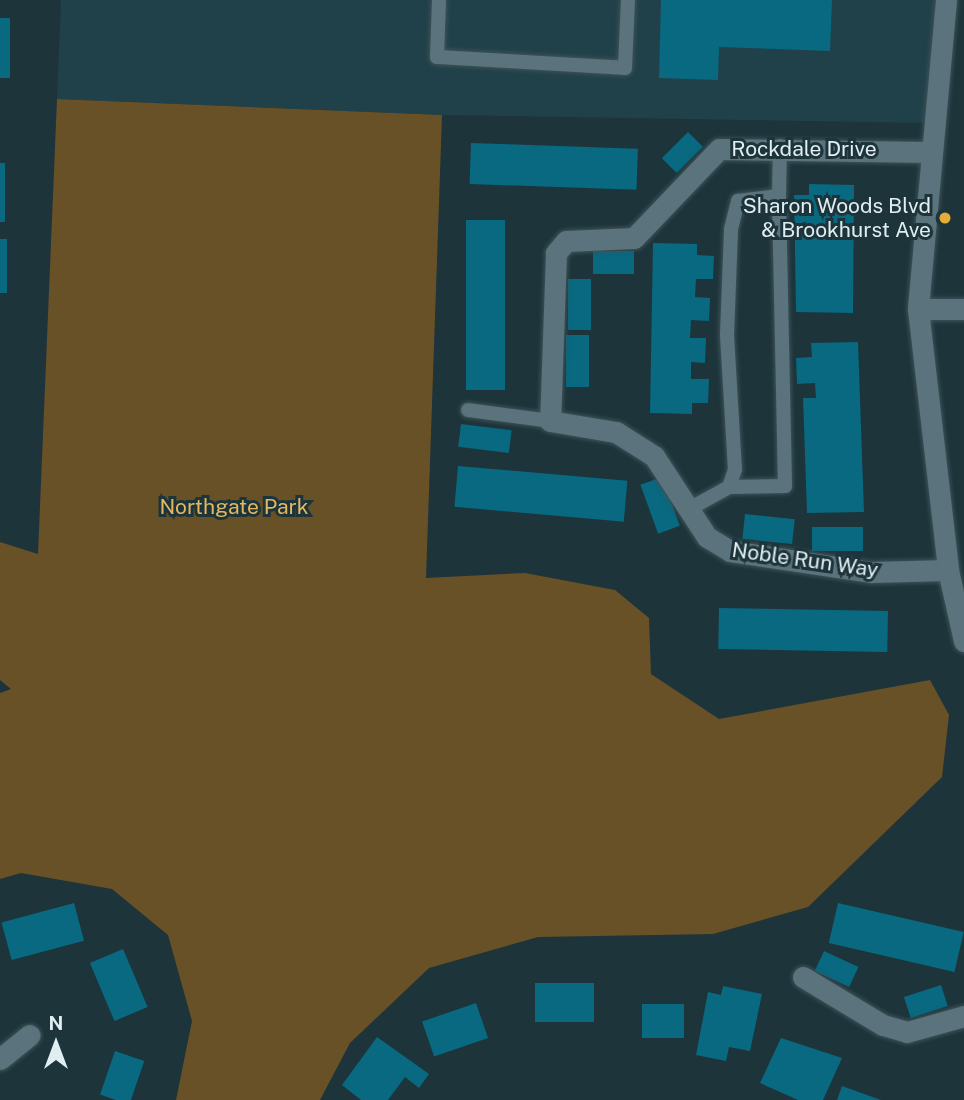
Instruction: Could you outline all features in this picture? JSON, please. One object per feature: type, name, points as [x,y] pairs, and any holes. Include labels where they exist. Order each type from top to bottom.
[{"type":"street","points":[[946,0],[929,152],[918,309],[948,570],[964,641]]},
{"type":"street","name":"Rockdale Drive","points":[[550,421],[559,246],[634,238],[719,149],[780,146],[929,152]]},
{"type":"street","points":[[918,309],[964,309]]},
{"type":"street","name":"Noble Run Way","points":[[550,421],[616,432],[654,456],[707,537],[730,551],[871,572],[948,570]]},
{"type":"street","points":[[803,977],[883,1026],[907,1032],[964,1016]]},
{"type":"street","points":[[0,1059],[30,1035]]},
{"type":"lane","points":[[439,0],[437,57],[625,68],[628,0]]},
{"type":"lane","points":[[689,509],[729,487],[785,486],[780,146]]},
{"type":"lane","points":[[729,487],[735,470],[727,335],[731,229],[738,201],[779,196]]},
{"type":"lane","points":[[468,410],[550,421]]},
{"type":"shaded area","points":[[61,0],[945,0],[928,123],[442,115],[57,99]]},
{"type":"green space","name":"Northgate Park","points":[[57,99],[442,115],[426,578],[525,573],[615,590],[649,618],[651,674],[719,719],[930,680],[949,715],[942,777],[808,907],[713,934],[538,937],[429,968],[350,1043],[320,1100],[176,1100],[192,1021],[168,935],[112,889],[21,873],[0,879],[0,693],[11,689],[0,680],[0,542],[38,554]]},
{"type":"building","points":[[661,0],[832,0],[830,51],[719,47],[718,80],[659,78]]},
{"type":"building","points":[[0,18],[10,18],[10,78],[0,78]]},
{"type":"building","points":[[688,132],[703,147],[677,173],[662,158]]},
{"type":"building","points":[[471,143],[638,149],[636,190],[470,184]]},
{"type":"building","points":[[0,163],[5,163],[5,222],[0,222]]},
{"type":"building","points":[[809,184],[854,185],[853,313],[796,312],[794,195],[809,195]]},
{"type":"building","points":[[466,220],[505,220],[505,390],[466,390]]},
{"type":"building","points":[[0,239],[7,239],[7,293],[0,293]]},
{"type":"building","points":[[653,243],[697,244],[697,255],[714,256],[713,279],[696,279],[695,297],[710,298],[709,321],[691,320],[690,338],[706,338],[705,363],[691,362],[691,379],[709,379],[708,403],[692,403],[692,414],[650,413]]},
{"type":"building","points":[[593,251],[634,251],[634,274],[593,274]]},
{"type":"building","points":[[568,279],[591,279],[591,330],[568,330]]},
{"type":"building","points":[[566,335],[589,335],[589,387],[566,387]]},
{"type":"building","points":[[858,342],[864,512],[807,513],[803,398],[816,398],[815,383],[797,384],[796,358],[812,357],[811,343]]},
{"type":"building","points":[[461,424],[512,430],[509,453],[458,447]]},
{"type":"building","points":[[458,466],[627,481],[624,522],[454,507]]},
{"type":"building","points":[[662,477],[680,526],[658,534],[640,485]]},
{"type":"building","points":[[745,514],[795,519],[792,544],[742,539]]},
{"type":"building","points":[[812,527],[863,527],[863,551],[812,551]]},
{"type":"building","points":[[719,608],[888,611],[887,652],[718,649]]},
{"type":"building","points":[[74,903],[84,941],[12,960],[2,922]]},
{"type":"building","points":[[838,903],[964,932],[954,972],[829,943]]},
{"type":"building","points":[[123,949],[148,1007],[114,1021],[90,963]]},
{"type":"building","points":[[824,951],[858,967],[849,987],[815,971]]},
{"type":"building","points":[[535,983],[594,983],[594,1022],[535,1022]]},
{"type":"building","points":[[941,985],[948,1006],[911,1018],[904,997]]},
{"type":"building","points":[[723,986],[762,994],[750,1051],[729,1047],[726,1061],[696,1055],[708,992],[721,995]]},
{"type":"building","points":[[476,1003],[488,1038],[434,1057],[422,1022]]},
{"type":"building","points":[[642,1004],[684,1004],[684,1038],[642,1038]]},
{"type":"building","points":[[377,1037],[429,1074],[419,1088],[405,1077],[388,1100],[361,1100],[342,1085]]},
{"type":"building","points":[[781,1038],[842,1058],[823,1100],[798,1100],[760,1083]]},
{"type":"building","points":[[115,1051],[144,1061],[131,1100],[116,1100],[100,1094]]},
{"type":"building","points":[[842,1086],[881,1100],[837,1100]]},
{"type":"place","name":"Sharon Woods Blvd & Brookhurst Ave","points":[[945,218]]}]
